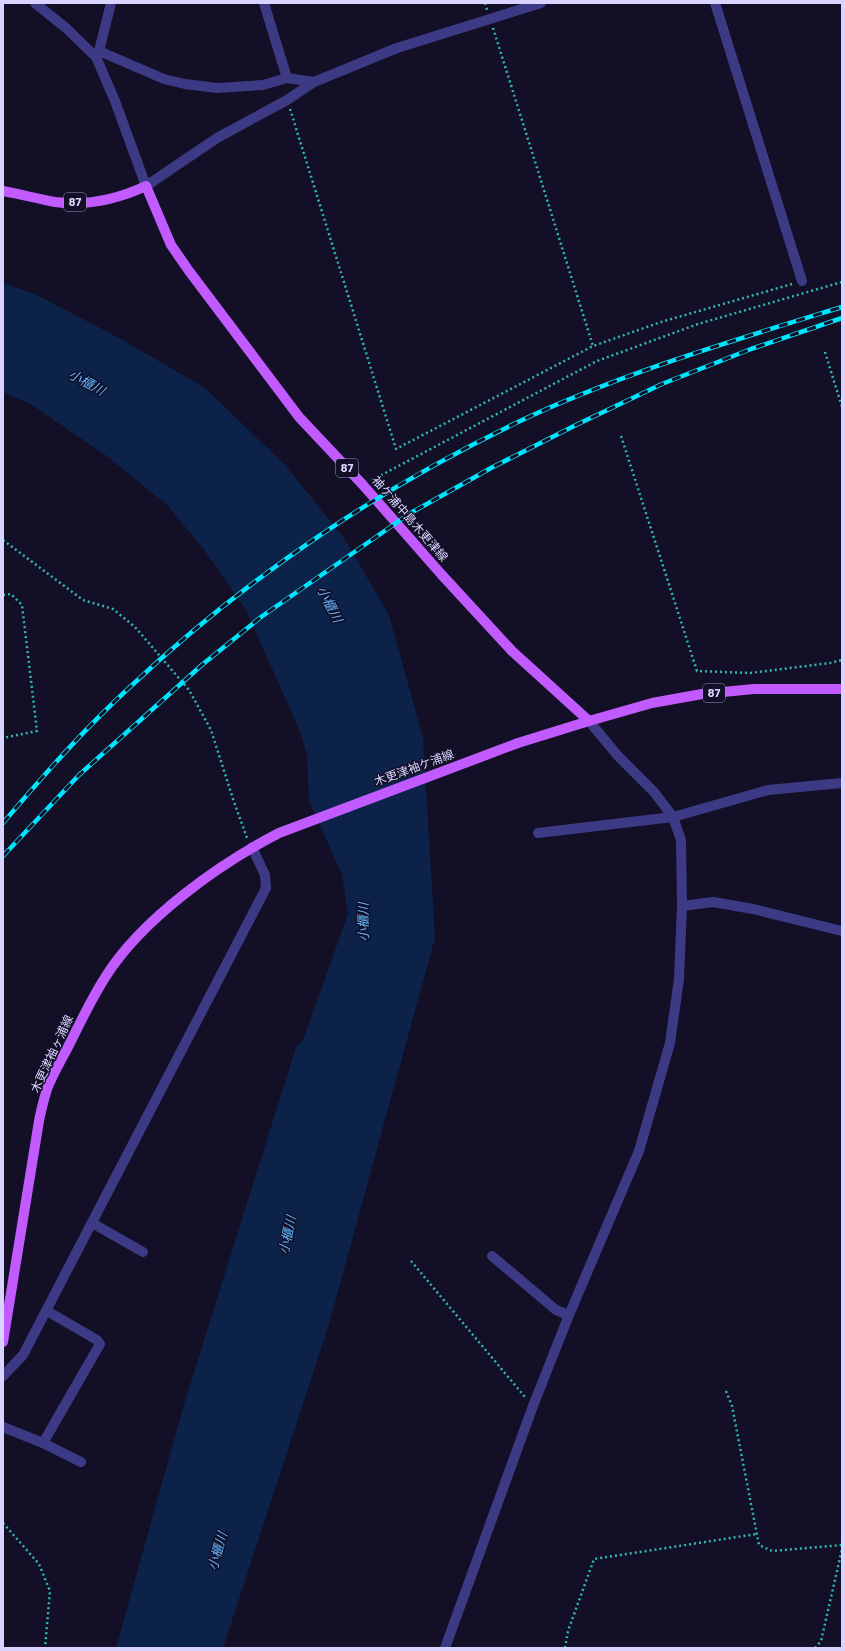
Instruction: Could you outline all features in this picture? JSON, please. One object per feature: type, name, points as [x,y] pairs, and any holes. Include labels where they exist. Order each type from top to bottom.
[{"type":"main road","name":"87","points":[[3,191],[56,202],[85,202],[113,198],[146,186]]},
{"type":"main road","name":"袖ケ浦中島木更津線","points":[[146,186],[172,245],[189,271],[299,417],[363,485],[441,574],[512,651],[589,721]]},
{"type":"main road","name":"87","points":[[589,721],[652,702],[702,694],[754,689],[842,689]]},
{"type":"main road","name":"木更津袖ケ浦線","points":[[252,847],[279,833],[306,822],[518,743],[589,721]]},
{"type":"main road","name":"木更津袖ヶ浦線","points":[[3,1342],[38,1121],[48,1088],[88,1006],[106,975],[126,950],[158,916],[208,877],[252,847]]},
{"type":"street","points":[[35,3],[98,54],[164,79],[185,84],[217,88],[262,85],[287,78],[314,82]]},
{"type":"street","points":[[111,3],[98,54],[146,186],[217,138],[287,100],[314,82],[397,48],[541,3]]},
{"type":"street","points":[[264,3],[287,78]]},
{"type":"street","points":[[715,3],[802,281]]},
{"type":"street","points":[[445,1648],[533,1406],[569,1315],[639,1151],[670,1043],[680,979],[682,906],[681,840],[673,817],[654,792],[618,756],[589,721]]},
{"type":"street","points":[[538,833],[673,817],[768,790],[842,783]]},
{"type":"street","points":[[3,1376],[23,1355],[47,1311],[266,888],[265,875],[252,847]]},
{"type":"street","points":[[682,906],[713,902],[753,909],[842,931]]},
{"type":"street","points":[[92,1223],[143,1252]]},
{"type":"street","points":[[492,1256],[556,1310],[569,1315]]},
{"type":"street","points":[[43,1444],[100,1344],[97,1340],[47,1311]]},
{"type":"street","points":[[3,1427],[81,1462]]},
{"type":"path","points":[[485,3],[592,346]]},
{"type":"path","points":[[287,100],[396,449],[592,346],[662,322],[802,281]]},
{"type":"path","points":[[363,485],[597,361],[698,324],[842,282]]},
{"type":"path","points":[[825,352],[842,407]]},
{"type":"path","points":[[621,436],[697,671],[750,673],[830,663],[842,660]]},
{"type":"path","points":[[3,540],[83,600],[114,610],[135,627],[189,690],[211,730],[233,799],[245,833],[252,847]]},
{"type":"path","points":[[3,595],[11,594],[22,605],[37,732],[3,738]]},
{"type":"path","points":[[411,1261],[533,1406]]},
{"type":"path","points":[[726,1391],[732,1406],[759,1545],[772,1551],[842,1545]]},
{"type":"path","points":[[3,1523],[39,1564],[50,1591],[45,1648]]},
{"type":"path","points":[[565,1648],[568,1632],[594,1559],[757,1534]]},
{"type":"path","points":[[815,1648],[821,1641],[842,1549]]},
{"type":"water","name":"小櫃川","points":[[3,283],[37,295],[121,339],[205,388],[286,466],[344,538],[389,615],[423,738],[435,938],[329,1324],[223,1648],[116,1648],[184,1404],[296,1047],[303,1040],[348,914],[342,875],[309,801],[307,755],[300,731],[245,608],[202,547],[167,505],[108,457],[29,403],[3,392]]},
{"type":"railway","points":[[3,823],[96,719],[175,646],[222,607],[271,570],[372,502],[478,442],[533,415],[571,399],[647,369],[842,307]]},
{"type":"railway","points":[[3,856],[79,775],[203,664],[261,617],[409,514],[491,468],[662,384],[751,349],[842,318]]}]
